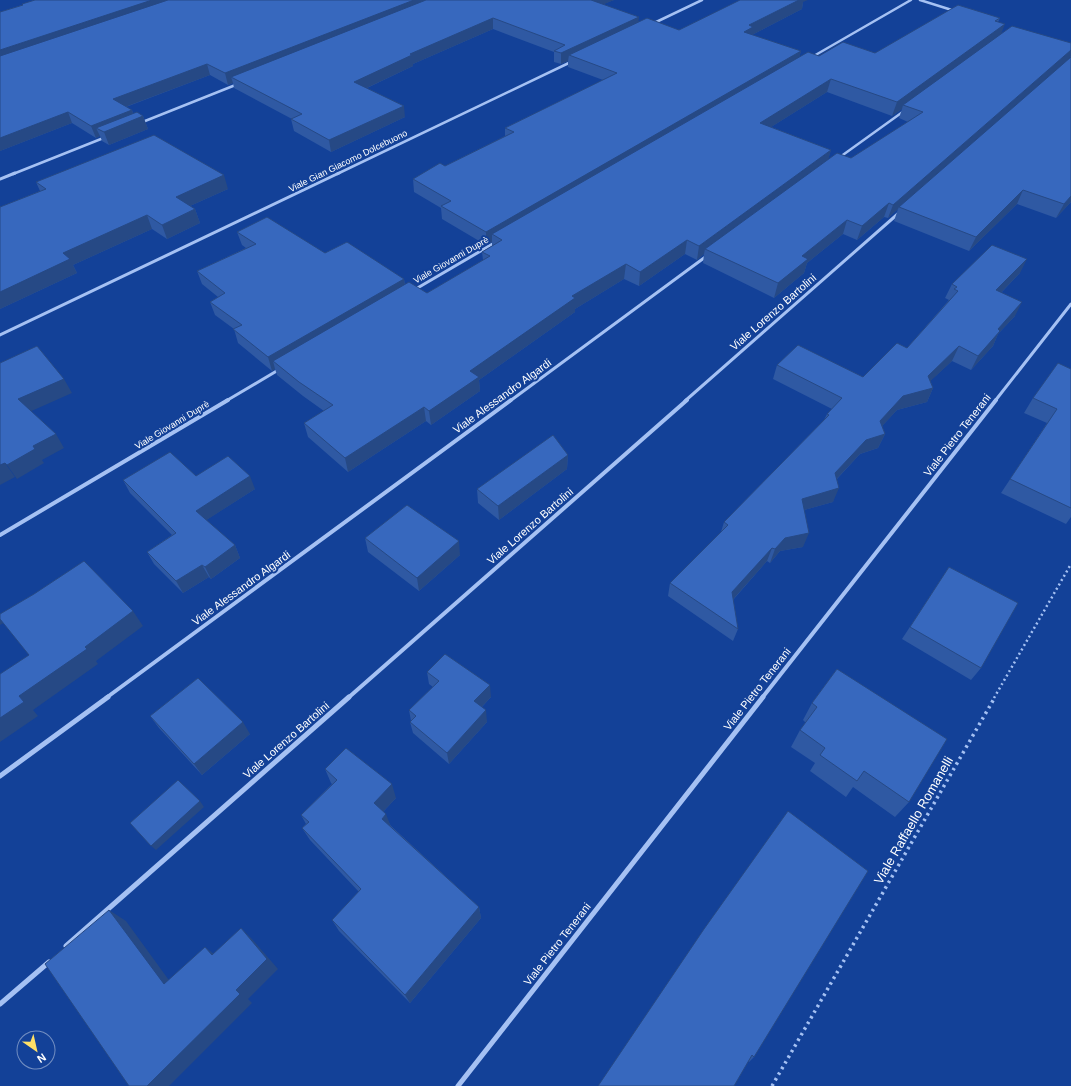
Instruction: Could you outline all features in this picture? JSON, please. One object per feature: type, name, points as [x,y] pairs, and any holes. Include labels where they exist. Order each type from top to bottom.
[{"type":"street","points":[[645,27],[702,0]]},
{"type":"street","points":[[805,61],[911,0]]},
{"type":"street","points":[[920,0],[956,11]]},
{"type":"street","name":"Viale Gian Giacomo Dolcebuono","points":[[0,335],[580,58]]},
{"type":"street","points":[[139,123],[241,82]]},
{"type":"street","points":[[834,162],[905,110]]},
{"type":"street","points":[[0,179],[110,135]]},
{"type":"street","name":"Viale Lorenzo Bartolini","points":[[60,952],[903,209]]},
{"type":"street","name":"Viale Giovanni Duprè","points":[[413,290],[502,238]]},
{"type":"street","name":"Viale Alessandro Algardi","points":[[0,776],[712,252]]},
{"type":"street","name":"Viale Pietro Tenerani","points":[[458,1086],[1071,304]]},
{"type":"street","name":"Viale Giovanni Duprè","points":[[0,535],[284,367]]},
{"type":"street","points":[[0,1004],[54,957]]},
{"type":"path","name":"Viale Raffaello Romanelli","points":[[772,1086],[1071,564]]},
{"type":"building","points":[[35,0],[152,0],[0,50],[0,12]]},
{"type":"building","points":[[168,0],[414,0],[225,73],[207,64],[113,99],[132,110],[91,126],[68,112],[0,138],[0,56]]},
{"type":"building","points":[[426,0],[591,0],[639,17],[561,53],[554,51],[565,45],[493,18],[410,54],[412,55],[354,82],[404,106],[329,140],[291,119],[302,114],[231,77]]},
{"type":"building","points":[[740,0],[799,0],[749,25],[753,27],[744,32],[801,51],[486,232],[441,206],[451,201],[413,179],[440,163],[445,166],[514,132],[505,128],[617,73],[569,55],[647,18],[679,30]]},
{"type":"building","points":[[958,5],[1000,18],[995,21],[1005,24],[897,102],[831,79],[760,123],[831,150],[699,246],[687,240],[640,272],[626,264],[572,296],[575,298],[470,371],[479,377],[429,411],[424,407],[345,458],[304,423],[333,405],[299,382],[273,361],[409,282],[427,293],[490,256],[482,252],[502,240],[492,234],[808,52],[819,56],[843,42],[875,53]]},
{"type":"building","points":[[1012,26],[1071,43],[1071,50],[893,205],[889,203],[862,226],[847,220],[802,256],[808,259],[778,283],[705,249],[837,153],[851,158],[923,112],[903,105]]},
{"type":"building","points":[[1071,57],[1071,196],[1064,204],[1023,190],[976,237],[899,207]]},
{"type":"building","points":[[137,112],[143,116],[104,132],[96,128]]},
{"type":"building","points":[[154,135],[224,175],[176,197],[195,209],[162,225],[147,215],[63,253],[70,259],[0,292],[0,207],[46,189],[36,182]]},
{"type":"building","points":[[267,217],[325,253],[347,242],[404,279],[268,357],[233,329],[242,325],[210,302],[225,293],[197,271],[256,244],[237,232]]},
{"type":"building","points":[[992,245],[1027,259],[996,290],[1022,302],[998,329],[1000,331],[978,356],[959,346],[928,376],[933,388],[903,396],[880,421],[885,434],[866,440],[835,473],[839,488],[802,499],[809,533],[785,538],[775,549],[772,548],[732,592],[738,629],[670,583],[728,525],[724,522],[829,415],[827,414],[842,398],[777,365],[798,345],[863,377],[897,343],[907,348],[958,291],[954,289],[957,287],[952,284]]},
{"type":"building","points":[[37,346],[64,379],[18,399],[56,434],[33,446],[35,449],[7,465],[5,463],[0,465],[0,363]]},
{"type":"building","points":[[1058,363],[1071,369],[1071,508],[1010,479],[1057,409],[1033,398]]},
{"type":"building","points":[[553,435],[568,455],[498,506],[477,489]]},
{"type":"building","points":[[170,452],[196,476],[228,456],[250,476],[196,511],[235,545],[205,567],[202,565],[176,581],[147,552],[176,533],[123,480]]},
{"type":"building","points":[[407,505],[459,541],[417,578],[365,538]]},
{"type":"building","points":[[84,561],[133,611],[85,647],[87,649],[19,696],[24,702],[0,718],[0,674],[29,655],[0,619],[0,614],[34,594]]},
{"type":"building","points":[[949,567],[1018,603],[981,668],[910,627]]},
{"type":"building","points":[[445,654],[490,685],[474,701],[486,710],[447,753],[410,722],[416,716],[409,710],[439,681],[427,672]]},
{"type":"building","points":[[837,669],[947,739],[909,802],[864,771],[857,781],[820,755],[825,748],[800,730],[817,707],[812,703]]},
{"type":"building","points":[[198,678],[243,722],[194,764],[150,716]]},
{"type":"building","points":[[346,748],[392,784],[374,803],[386,814],[382,819],[479,907],[405,995],[332,920],[361,889],[302,828],[309,822],[301,815],[337,780],[325,769]]},
{"type":"building","points":[[178,780],[200,801],[151,846],[130,823]]},
{"type":"building","points":[[788,811],[868,871],[754,1057],[752,1055],[734,1086],[598,1086],[704,929]]},
{"type":"building","points":[[109,910],[164,984],[205,947],[212,955],[241,928],[267,959],[236,990],[240,994],[147,1086],[129,1086],[45,964]]}]
